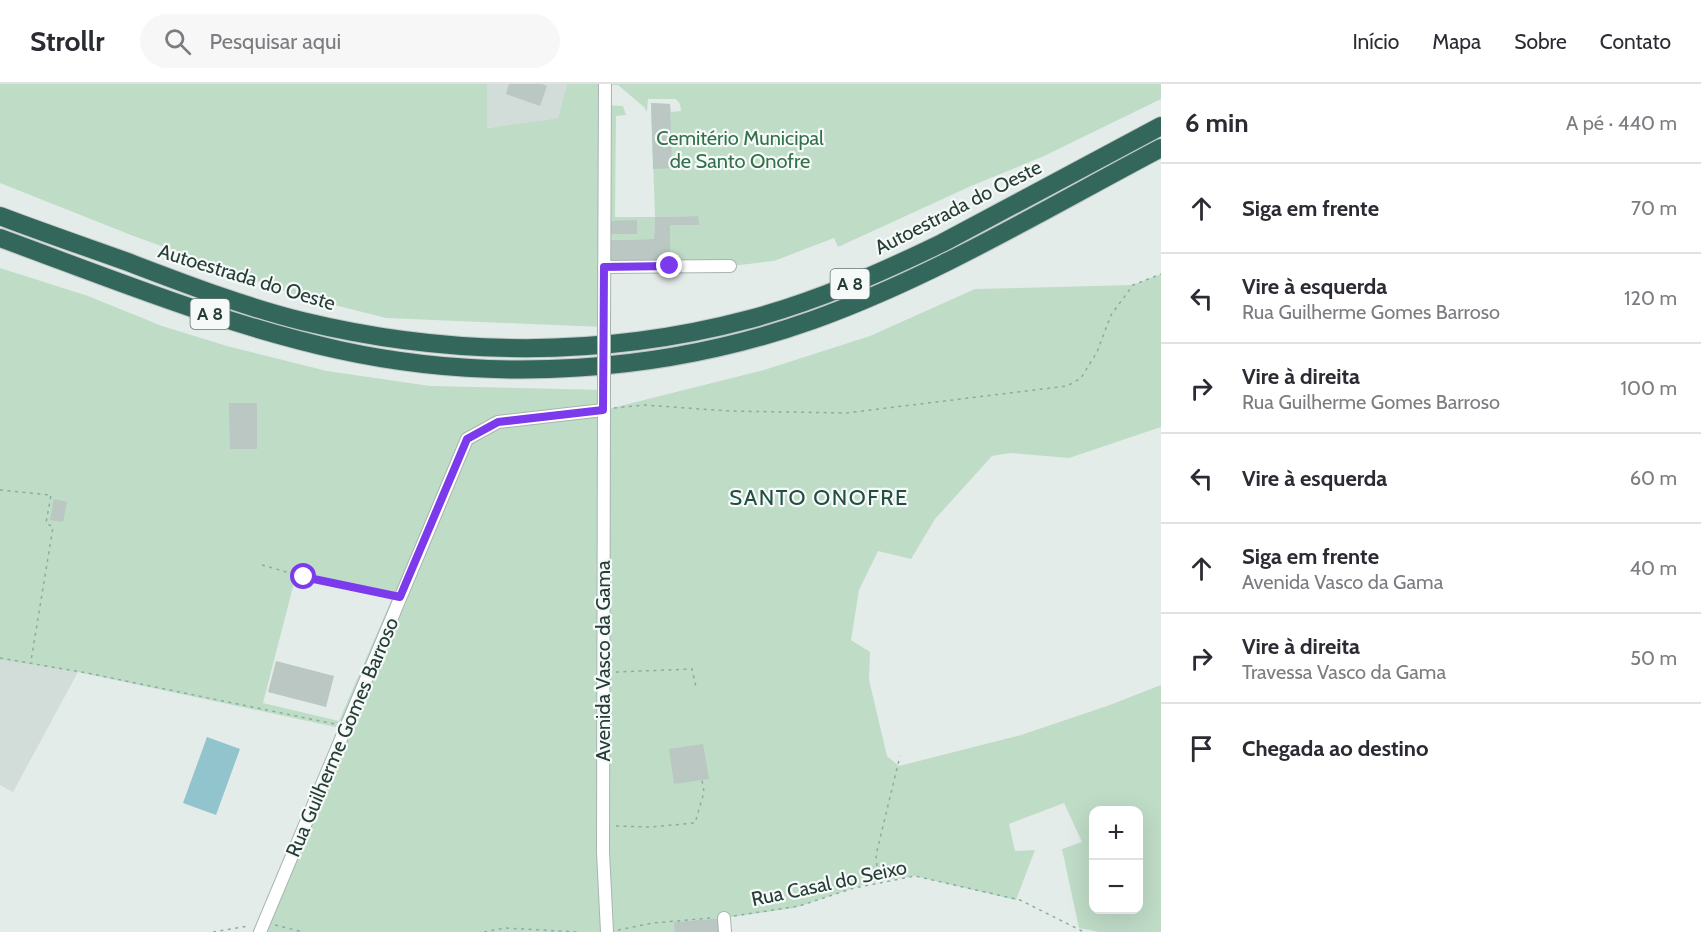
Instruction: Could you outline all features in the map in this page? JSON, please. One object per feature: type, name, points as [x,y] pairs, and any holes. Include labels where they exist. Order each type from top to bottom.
[{"type":"highway","name":"Autoestrada do Oeste","points":[[0,216],[259,309],[346,331],[457,346],[510,349],[585,347],[686,333],[750,319],[866,278],[942,243],[1161,126]]},
{"type":"highway","name":"A 8","points":[[0,238],[82,270],[218,316],[340,350],[461,366],[544,368],[586,366],[691,352],[743,340],[811,320],[928,272],[1161,148]]},
{"type":"highway","points":[[1087,187],[1119,179],[1161,159]]},
{"type":"highway","points":[[0,205],[97,243],[123,260]]},
{"type":"highway","points":[[0,248],[82,270]]},
{"type":"street","points":[[605,84],[604,267],[730,266]]},
{"type":"street","name":"Avenida Vasco da Gama","points":[[604,267],[603,826],[607,932]]},
{"type":"street","name":"Rua Guilherme Gomes Barroso","points":[[262,928],[467,439],[498,422],[603,410]]},
{"type":"street","points":[[725,932],[728,917]]},
{"type":"path","points":[[603,410],[644,405],[767,413],[846,413],[1067,386],[1081,378],[1097,352],[1111,315],[1134,285],[1161,274]]},
{"type":"path","points":[[0,490],[51,495],[46,523],[53,527],[30,662]]},
{"type":"path","points":[[262,565],[304,577],[400,597]]},
{"type":"path","points":[[0,658],[30,662],[346,726]]},
{"type":"path","points":[[603,673],[692,669],[696,687]]},
{"type":"path","points":[[878,882],[876,855],[900,756]]},
{"type":"path","points":[[603,826],[650,827],[695,823],[704,792],[702,780]]},
{"type":"path","name":"Rua Casal do Seixo","points":[[728,917],[799,906],[878,882],[915,876],[1020,900],[1084,932]]},
{"type":"path","points":[[607,932],[662,922],[710,918]]},
{"type":"path","points":[[213,932],[262,928],[303,932]]},
{"type":"path","points":[[484,932],[505,928],[578,932]]},
{"type":"shaded area","points":[[487,84],[567,84],[558,118],[486,128]]},
{"type":"shaded area","points":[[0,660],[78,672],[13,792],[0,785]]},
{"type":"green space","name":"Cemitério Municipal de Santo Onofre","points":[[0,84],[487,84],[487,128],[558,118],[567,84],[1161,84],[1161,99],[1044,156],[971,186],[838,247],[834,238],[774,261],[730,266],[670,266],[670,225],[698,225],[698,216],[655,217],[654,239],[604,240],[603,327],[386,318],[295,295],[131,235],[0,183]],"holes":[[[605,85],[618,85],[647,112],[648,99],[676,99],[681,111],[671,112],[670,104],[651,103],[655,217],[615,217],[616,116],[626,115],[623,106],[605,105]]]},
{"type":"green space","points":[[0,268],[88,296],[162,326],[227,346],[327,371],[430,386],[604,390],[604,410],[764,370],[870,336],[975,289],[1133,285],[1161,274],[1161,427],[1069,458],[1011,453],[992,456],[935,519],[911,559],[878,551],[859,590],[851,640],[870,652],[869,680],[887,756],[899,766],[1021,735],[1161,685],[1161,932],[1099,932],[1079,928],[1062,849],[1082,842],[1064,803],[1009,824],[1015,851],[1035,850],[1016,900],[915,876],[868,883],[794,908],[675,922],[675,932],[260,932],[345,729],[78,672],[0,660]],"holes":[[[296,575],[393,596],[339,721],[263,703]]]},
{"type":"water","points":[[207,737],[240,749],[216,815],[183,803]]},
{"type":"building","points":[[509,84],[547,86],[540,106],[506,94]]},
{"type":"building","points":[[651,103],[670,104],[672,168],[653,169]]},
{"type":"building","points":[[698,216],[699,225],[670,225],[670,266],[610,266],[610,240],[654,239],[655,217]]},
{"type":"building","points":[[637,220],[637,234],[611,234],[611,221]]},
{"type":"building","points":[[229,403],[257,403],[257,449],[230,449]]},
{"type":"building","points":[[54,499],[67,502],[63,522],[50,520]]},
{"type":"building","points":[[276,661],[334,676],[326,707],[268,692]]},
{"type":"building","points":[[703,744],[709,779],[674,784],[669,749]]},
{"type":"building","points":[[724,918],[725,932],[675,932],[674,922]]},
{"type":"district","name":"SANTO ONOFRE","points":[[819,497]]},
{"type":"route","points":[[304,577],[400,597],[467,439],[498,422],[603,410],[604,267],[670,266]]}]
